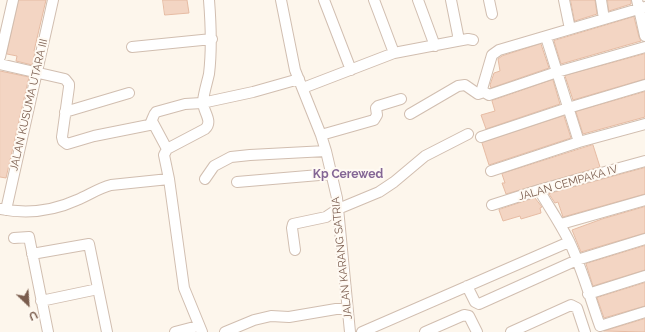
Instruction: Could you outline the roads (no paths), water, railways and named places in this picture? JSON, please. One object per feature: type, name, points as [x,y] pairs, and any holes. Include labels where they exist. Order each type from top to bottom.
[{"type":"street","points":[[0,57],[13,0]]},
{"type":"street","name":"JALAN KUSUMA UTARA III","points":[[3,210],[53,0]]},
{"type":"street","points":[[175,332],[200,329],[184,288],[169,179],[164,155],[167,149],[208,126],[209,123],[202,103],[209,75],[212,39],[209,0]]},
{"type":"street","name":"JALAN KARANG SATRIA","points":[[281,0],[295,70],[321,135],[331,174],[338,209],[350,332]]},
{"type":"street","points":[[324,0],[351,70]]},
{"type":"street","points":[[374,0],[394,53]]},
{"type":"street","points":[[418,0],[435,46]]},
{"type":"street","points":[[451,0],[458,35],[456,41]]},
{"type":"street","points":[[489,0],[492,14]]},
{"type":"street","points":[[564,0],[570,29]]},
{"type":"street","points":[[600,0],[604,19]]},
{"type":"street","points":[[645,36],[640,5],[604,19],[495,52],[492,55],[482,87],[484,92],[489,95],[557,72],[645,47]]},
{"type":"street","points":[[546,37],[579,142]]},
{"type":"street","points":[[132,47],[212,39]]},
{"type":"street","points":[[0,64],[65,79],[67,81],[69,87],[62,137],[63,141],[67,144],[94,136],[149,126],[153,115],[156,112],[185,104],[202,103],[300,84],[351,70],[394,53],[468,39],[473,40]]},
{"type":"street","points":[[410,114],[458,86],[465,85],[478,94],[484,92]]},
{"type":"street","points":[[481,137],[568,108],[645,85]]},
{"type":"street","points":[[65,112],[129,93]]},
{"type":"street","points":[[321,135],[374,120],[377,115],[376,108],[378,106],[401,99]]},
{"type":"street","points":[[152,121],[167,149]]},
{"type":"street","points":[[491,171],[579,142],[645,124]]},
{"type":"street","points":[[295,250],[292,228],[293,224],[326,217],[338,209],[379,192],[394,182],[425,156],[468,134]]},
{"type":"street","points":[[205,179],[214,166],[231,158],[250,155],[326,151]]},
{"type":"street","name":"JALAN CEMPAKA IV","points":[[492,205],[539,190],[645,161]]},
{"type":"street","points":[[237,182],[331,174]]},
{"type":"street","points":[[3,210],[26,212],[45,210],[76,201],[104,187],[169,179]]},
{"type":"street","points":[[539,190],[561,224],[578,260],[588,294],[601,329],[645,312]]},
{"type":"street","points":[[561,224],[645,200]]},
{"type":"street","points":[[14,238],[29,237],[48,332]]},
{"type":"street","points":[[467,286],[475,302],[479,304],[578,260],[645,239]]},
{"type":"street","points":[[362,332],[569,242]]},
{"type":"street","points":[[32,254],[89,244],[107,332]]},
{"type":"street","points":[[588,294],[645,276]]},
{"type":"street","points":[[41,301],[98,289]]},
{"type":"street","points":[[511,332],[571,305],[577,308],[585,332]]},
{"type":"street","points":[[225,332],[254,320],[271,316],[289,317],[336,309],[347,309]]},
{"type":"street","points":[[425,332],[464,315],[469,316],[477,332]]},
{"type":"district","name":"Kp Cerewed","points":[[348,174]]}]
